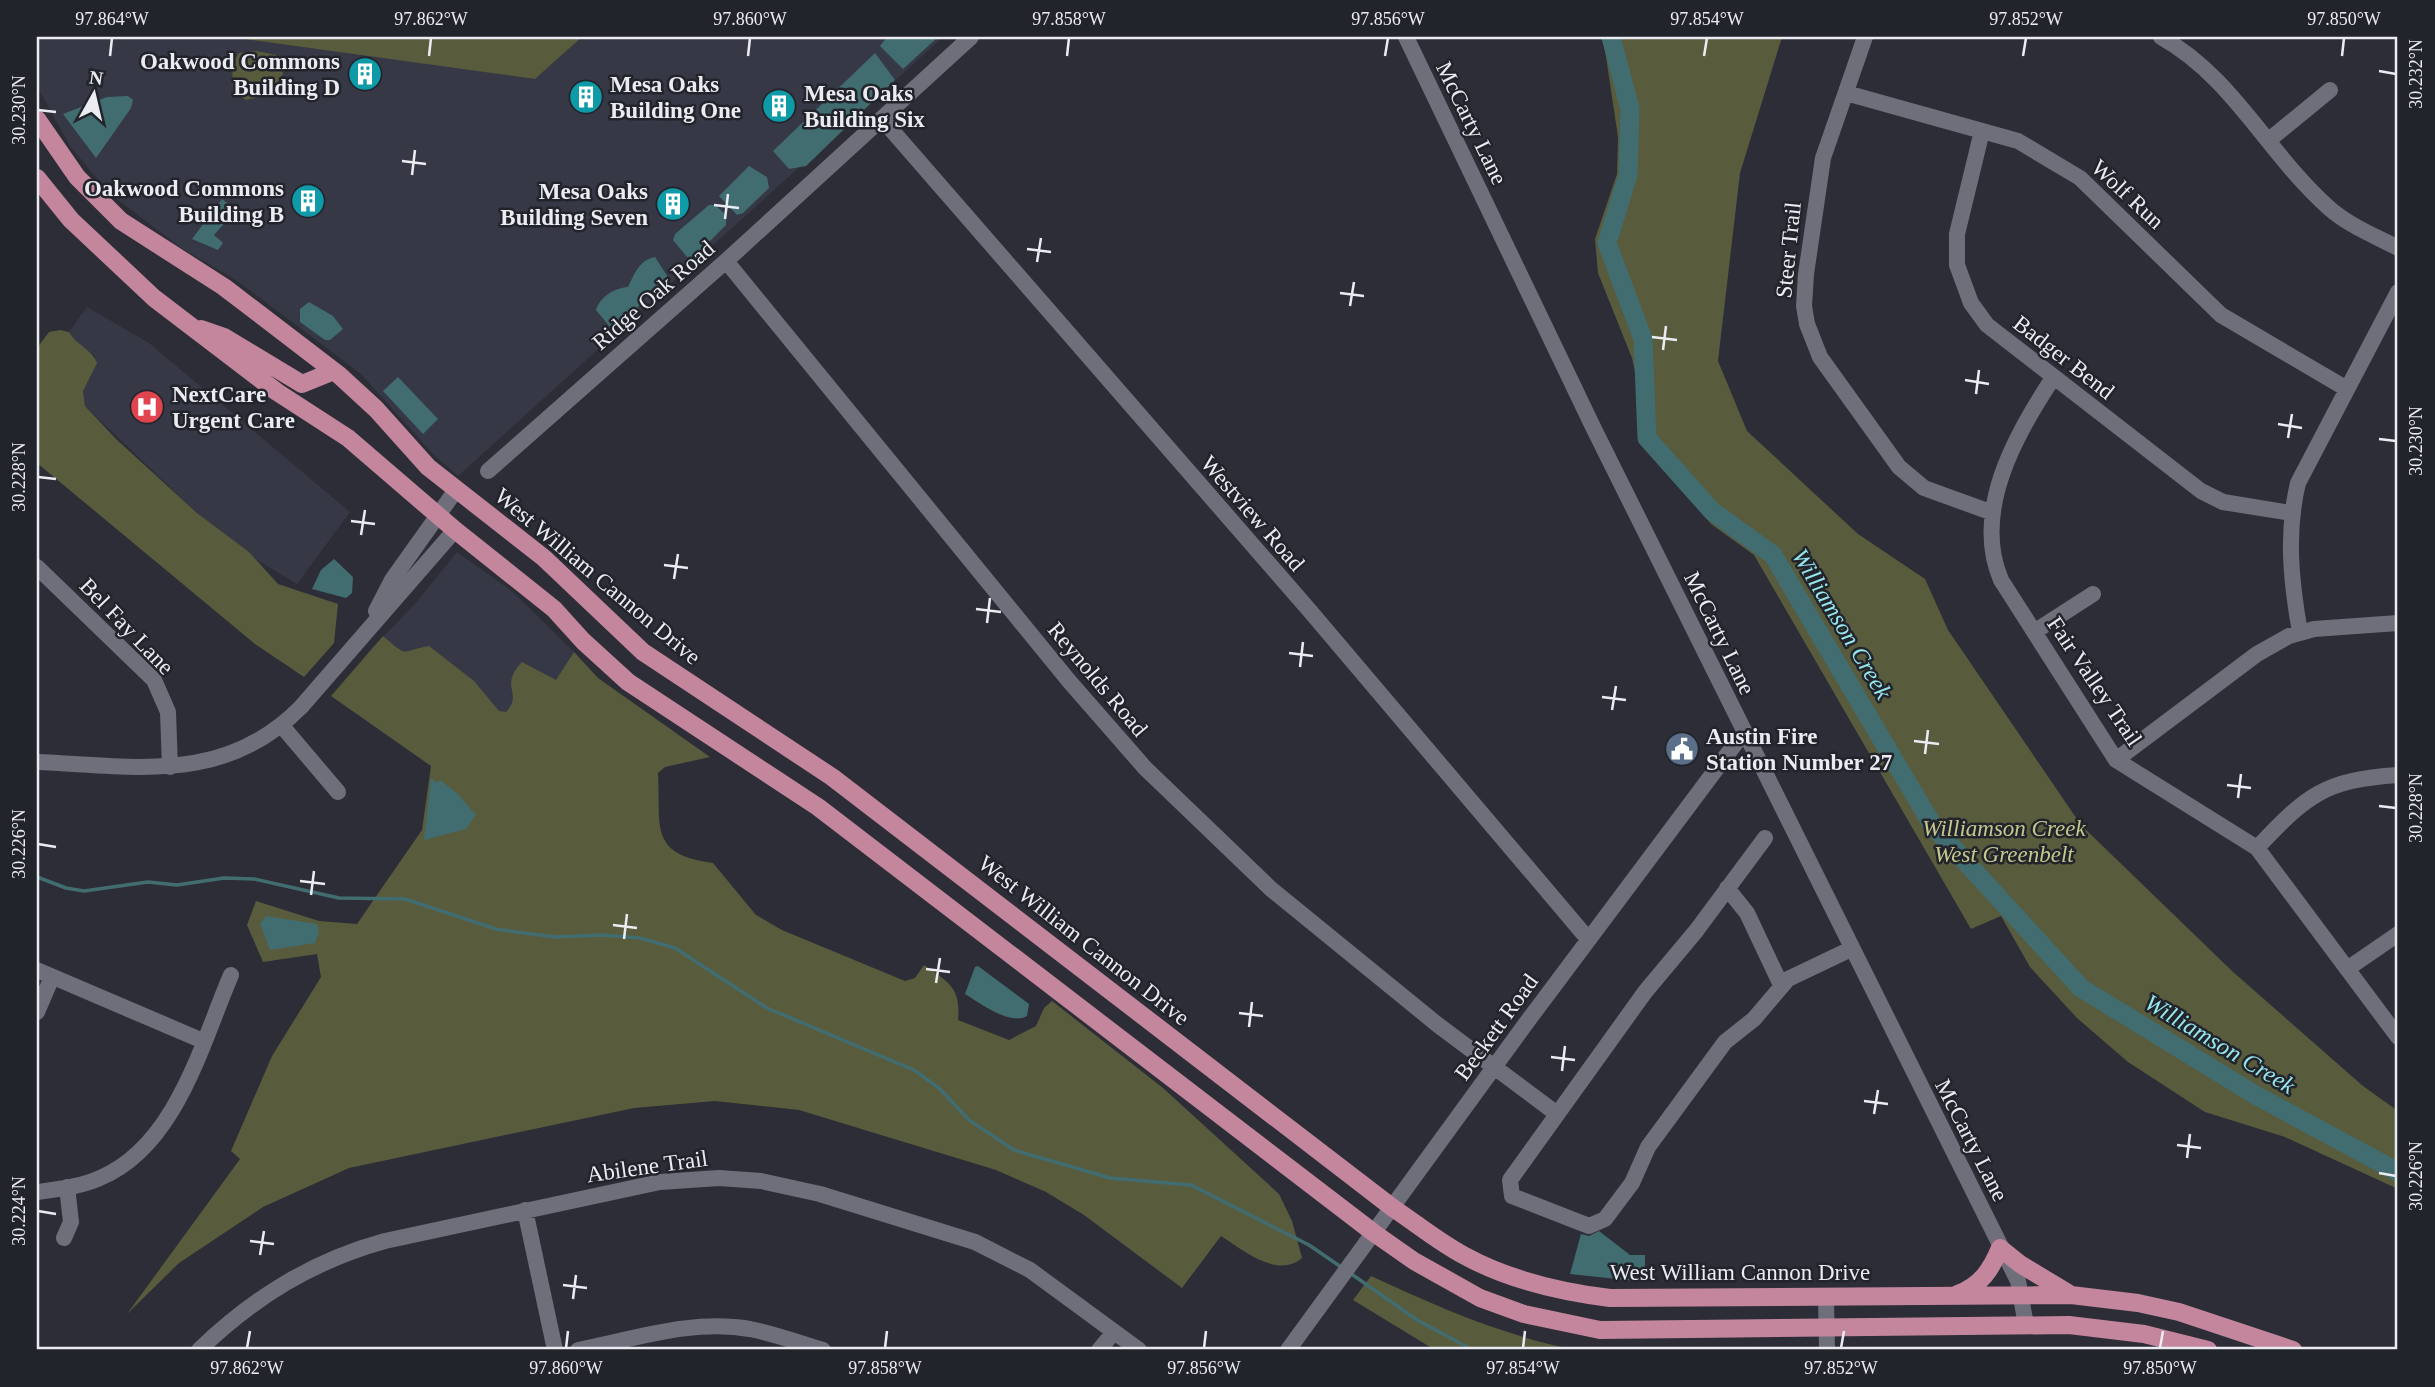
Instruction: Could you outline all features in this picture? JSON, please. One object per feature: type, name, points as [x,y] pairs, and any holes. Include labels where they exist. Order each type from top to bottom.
[{"type":"main road","name":"West William Cannon Drive","points":[[37,120],[77,177],[121,221],[224,287],[334,371],[376,409],[428,467],[544,558],[643,652],[832,777],[1393,1208],[1465,1256],[1507,1274],[1578,1294],[1640,1300],[2021,1293],[2071,1295],[2138,1303],[2179,1312],[2268,1346],[2293,1350]]},
{"type":"main road","points":[[37,178],[71,220],[112,261],[188,325],[277,392],[348,438],[438,516],[554,610],[628,682],[818,807],[1374,1233],[1423,1267],[1480,1298],[1524,1314],[1600,1330],[2026,1325],[2127,1331],[2208,1350]]},
{"type":"main road","points":[[188,325],[224,337],[302,384],[334,371]]},
{"type":"main road","points":[[1952,1296],[1978,1284],[1993,1265],[2000,1248],[2020,1264],[2071,1295]]},
{"type":"street","name":"Ridge Oak Road","points":[[488,471],[726,261],[971,37]]},
{"type":"street","name":"McCarty Lane","points":[[1406,37],[1744,732],[2000,1248],[2021,1293],[2026,1325]]},
{"type":"street","name":"Steer Trail","points":[[1865,37],[1823,158],[1805,274],[1804,306],[1807,324],[1820,357],[1899,467],[1924,488],[1993,513]]},
{"type":"street","points":[[2170,39],[2222,85],[2314,194],[2332,211],[2398,248]]},
{"type":"street","points":[[2269,140],[2330,90]]},
{"type":"street","name":"Wolf Run","points":[[1846,93],[2018,141],[2061,164],[2080,178],[2221,316],[2347,389]]},
{"type":"street","name":"Westview Road","points":[[882,119],[1310,611],[1588,939]]},
{"type":"street","name":"Badger Bend","points":[[1982,131],[1957,234],[1957,265],[1961,282],[1987,325],[2213,498],[2291,513]]},
{"type":"street","name":"Reynolds Road","points":[[726,261],[1060,671],[1145,768],[1271,889],[1494,1069],[1559,1111]]},
{"type":"street","points":[[2300,632],[2290,550],[2291,513],[2298,483],[2312,451],[2398,292]]},
{"type":"street","name":"Fair Valley Trail","points":[[2053,378],[2020,429],[1993,513],[1991,535],[1995,566],[2116,760],[2257,848],[2398,1037]]},
{"type":"street","points":[[367,629],[392,580],[456,490]]},
{"type":"street","points":[[37,762],[170,767],[195,765],[247,748],[282,726],[455,530]]},
{"type":"street","name":"Bel Fay Lane","points":[[37,567],[154,680],[168,712],[170,767]]},
{"type":"street","points":[[2035,632],[2093,594]]},
{"type":"street","points":[[2116,760],[2257,654],[2300,632],[2398,623]]},
{"type":"street","points":[[282,726],[338,792]]},
{"type":"street","name":"Beckett Road","points":[[1288,1350],[1588,939],[1744,732]]},
{"type":"street","points":[[2257,848],[2312,797],[2335,784],[2361,778],[2398,775]]},
{"type":"street","points":[[1765,838],[1645,992],[1510,1180],[1510,1190],[1516,1199],[1595,1226],[1605,1219],[1632,1183],[1648,1147],[1725,1042],[1754,1019],[1781,985],[1805,979],[1853,952]]},
{"type":"street","points":[[1727,888],[1747,913],[1781,985]]},
{"type":"street","points":[[2347,969],[2398,934]]},
{"type":"street","points":[[37,970],[203,1041]]},
{"type":"street","points":[[37,1192],[104,1177],[151,1141],[173,1111],[231,975]]},
{"type":"street","points":[[37,1012],[52,977]]},
{"type":"street","name":"Abilene Trail","points":[[199,1350],[258,1299],[328,1260],[385,1241],[679,1179],[719,1178],[780,1184],[975,1242],[1030,1270],[1139,1350]]},
{"type":"street","points":[[64,1238],[71,1222],[68,1187]]},
{"type":"street","points":[[525,1210],[555,1350]]},
{"type":"street","points":[[1826,1297],[1827,1350]]},
{"type":"street","points":[[578,1350],[628,1345],[691,1327],[712,1326],[750,1329],[823,1350]]},
{"type":"street","points":[[1099,1350],[1114,1332]]},
{"type":"shaded area","points":[[37,37],[250,37],[535,79],[582,37],[943,37],[458,476],[433,454],[361,374],[236,280],[181,248],[108,192],[70,146],[37,86]]},
{"type":"shaded area","points":[[887,37],[938,37],[903,69],[880,46]]},
{"type":"shaded area","points":[[875,53],[895,80],[806,166],[789,169],[773,151]]},
{"type":"shaded area","points":[[128,96],[133,100],[131,108],[96,158],[63,114],[107,97]]},
{"type":"shaded area","points":[[749,166],[767,177],[769,188],[743,213],[737,215],[719,196]]},
{"type":"shaded area","points":[[222,199],[236,210],[214,235],[223,243],[218,250],[192,239]]},
{"type":"shaded area","points":[[709,205],[715,205],[726,215],[726,225],[695,256],[687,257],[673,240],[675,234]]},
{"type":"shaded area","points":[[655,257],[668,277],[663,284],[646,293],[635,313],[614,332],[596,310],[598,305],[608,294],[628,287],[641,265]]},
{"type":"shaded area","points":[[309,302],[333,316],[343,329],[330,340],[325,340],[300,322],[300,309]]},
{"type":"shaded area","points":[[87,307],[149,343],[350,512],[297,584],[259,561],[197,513],[85,406],[83,391],[95,356],[74,342],[69,332]]},
{"type":"shaded area","points":[[398,377],[438,419],[423,434],[383,391]]},
{"type":"shaded area","points":[[457,552],[513,592],[574,652],[529,726],[371,649],[415,604]]},
{"type":"shaded area","points":[[334,559],[353,577],[352,593],[346,598],[312,589],[321,570]]},
{"type":"shaded area","points":[[431,778],[437,783],[440,780],[457,793],[476,815],[466,829],[424,840]]},
{"type":"shaded area","points":[[266,916],[317,924],[319,931],[315,943],[270,950],[260,924]]},
{"type":"shaded area","points":[[978,966],[1029,1004],[1027,1016],[1004,1016],[965,994],[975,967]]},
{"type":"shaded area","points":[[1599,1231],[1630,1255],[1645,1255],[1645,1282],[1570,1274],[1581,1234],[1589,1236]]},
{"type":"green space","points":[[230,37],[582,37],[535,79]]},
{"type":"green space","name":"Williamson Creek West Greenbelt","points":[[1603,37],[1782,37],[1740,173],[1718,361],[1747,431],[1858,534],[1925,579],[1948,630],[2081,825],[2232,971],[2363,1086],[2398,1111],[2398,1189],[2285,1137],[2205,1112],[2128,1062],[2077,1018],[2030,967],[2001,916],[1971,929],[1754,555],[1711,524],[1678,484],[1649,437],[1632,358],[1598,273],[1595,239],[1617,174],[1618,137]]},
{"type":"green space","points":[[256,51],[276,55],[284,65],[282,76],[268,95],[246,100],[233,90],[232,64],[239,53]]},
{"type":"green space","points":[[49,332],[69,332],[95,358],[97,363],[83,391],[85,406],[116,439],[197,513],[249,552],[278,584],[338,604],[334,643],[304,677],[255,644],[37,463],[37,348]]},
{"type":"green space","points":[[383,636],[405,652],[429,646],[474,681],[499,711],[506,712],[513,700],[512,678],[522,662],[556,680],[574,652],[598,678],[710,757],[665,767],[658,773],[662,835],[677,853],[713,863],[756,915],[782,930],[905,981],[915,978],[924,965],[952,987],[957,1000],[958,1020],[1009,1040],[1036,1026],[1044,1008],[1052,1001],[1163,1088],[1279,1194],[1292,1221],[1302,1258],[1292,1264],[1271,1264],[1250,1255],[1221,1236],[1182,1288],[1084,1215],[1046,1192],[996,1170],[799,1110],[715,1101],[634,1108],[349,1168],[263,1207],[179,1263],[127,1314],[240,1159],[231,1151],[272,1056],[321,977],[317,954],[263,962],[247,925],[256,901],[319,921],[357,924],[422,830],[431,766],[331,696]]},
{"type":"green space","points":[[1371,1276],[1497,1329],[1576,1350],[1435,1350],[1353,1300]]},
{"type":"waterway","name":"Williamson Creek","points":[[1611,37],[1630,109],[1628,175],[1607,243],[1643,339],[1647,438],[1712,511],[1773,555],[1933,826],[2081,988],[2257,1096],[2398,1172]]},
{"type":"waterway","points":[[37,877],[66,888],[84,891],[148,882],[177,885],[224,878],[254,879],[339,898],[405,899],[496,929],[554,937],[602,935],[640,938],[675,948],[767,1008],[914,1070],[939,1088],[969,1120],[1014,1150],[1110,1178],[1191,1185],[1309,1245],[1341,1267]]},
{"type":"waterway","points":[[1350,1273],[1417,1320],[1473,1350]]},
{"type":"place","name":"Oakwood Commons Building D","points":[[365,74]]},
{"type":"place","name":"Mesa Oaks Building One","points":[[586,97]]},
{"type":"place","name":"Mesa Oaks Building Six","points":[[779,106]]},
{"type":"place","name":"Oakwood Commons Building B","points":[[308,201]]},
{"type":"place","name":"Mesa Oaks Building Seven","points":[[673,204]]},
{"type":"place","name":"NextCare Urgent Care","points":[[147,407]]},
{"type":"place","name":"Austin Fire Station Number 27","points":[[1682,749]]}]
